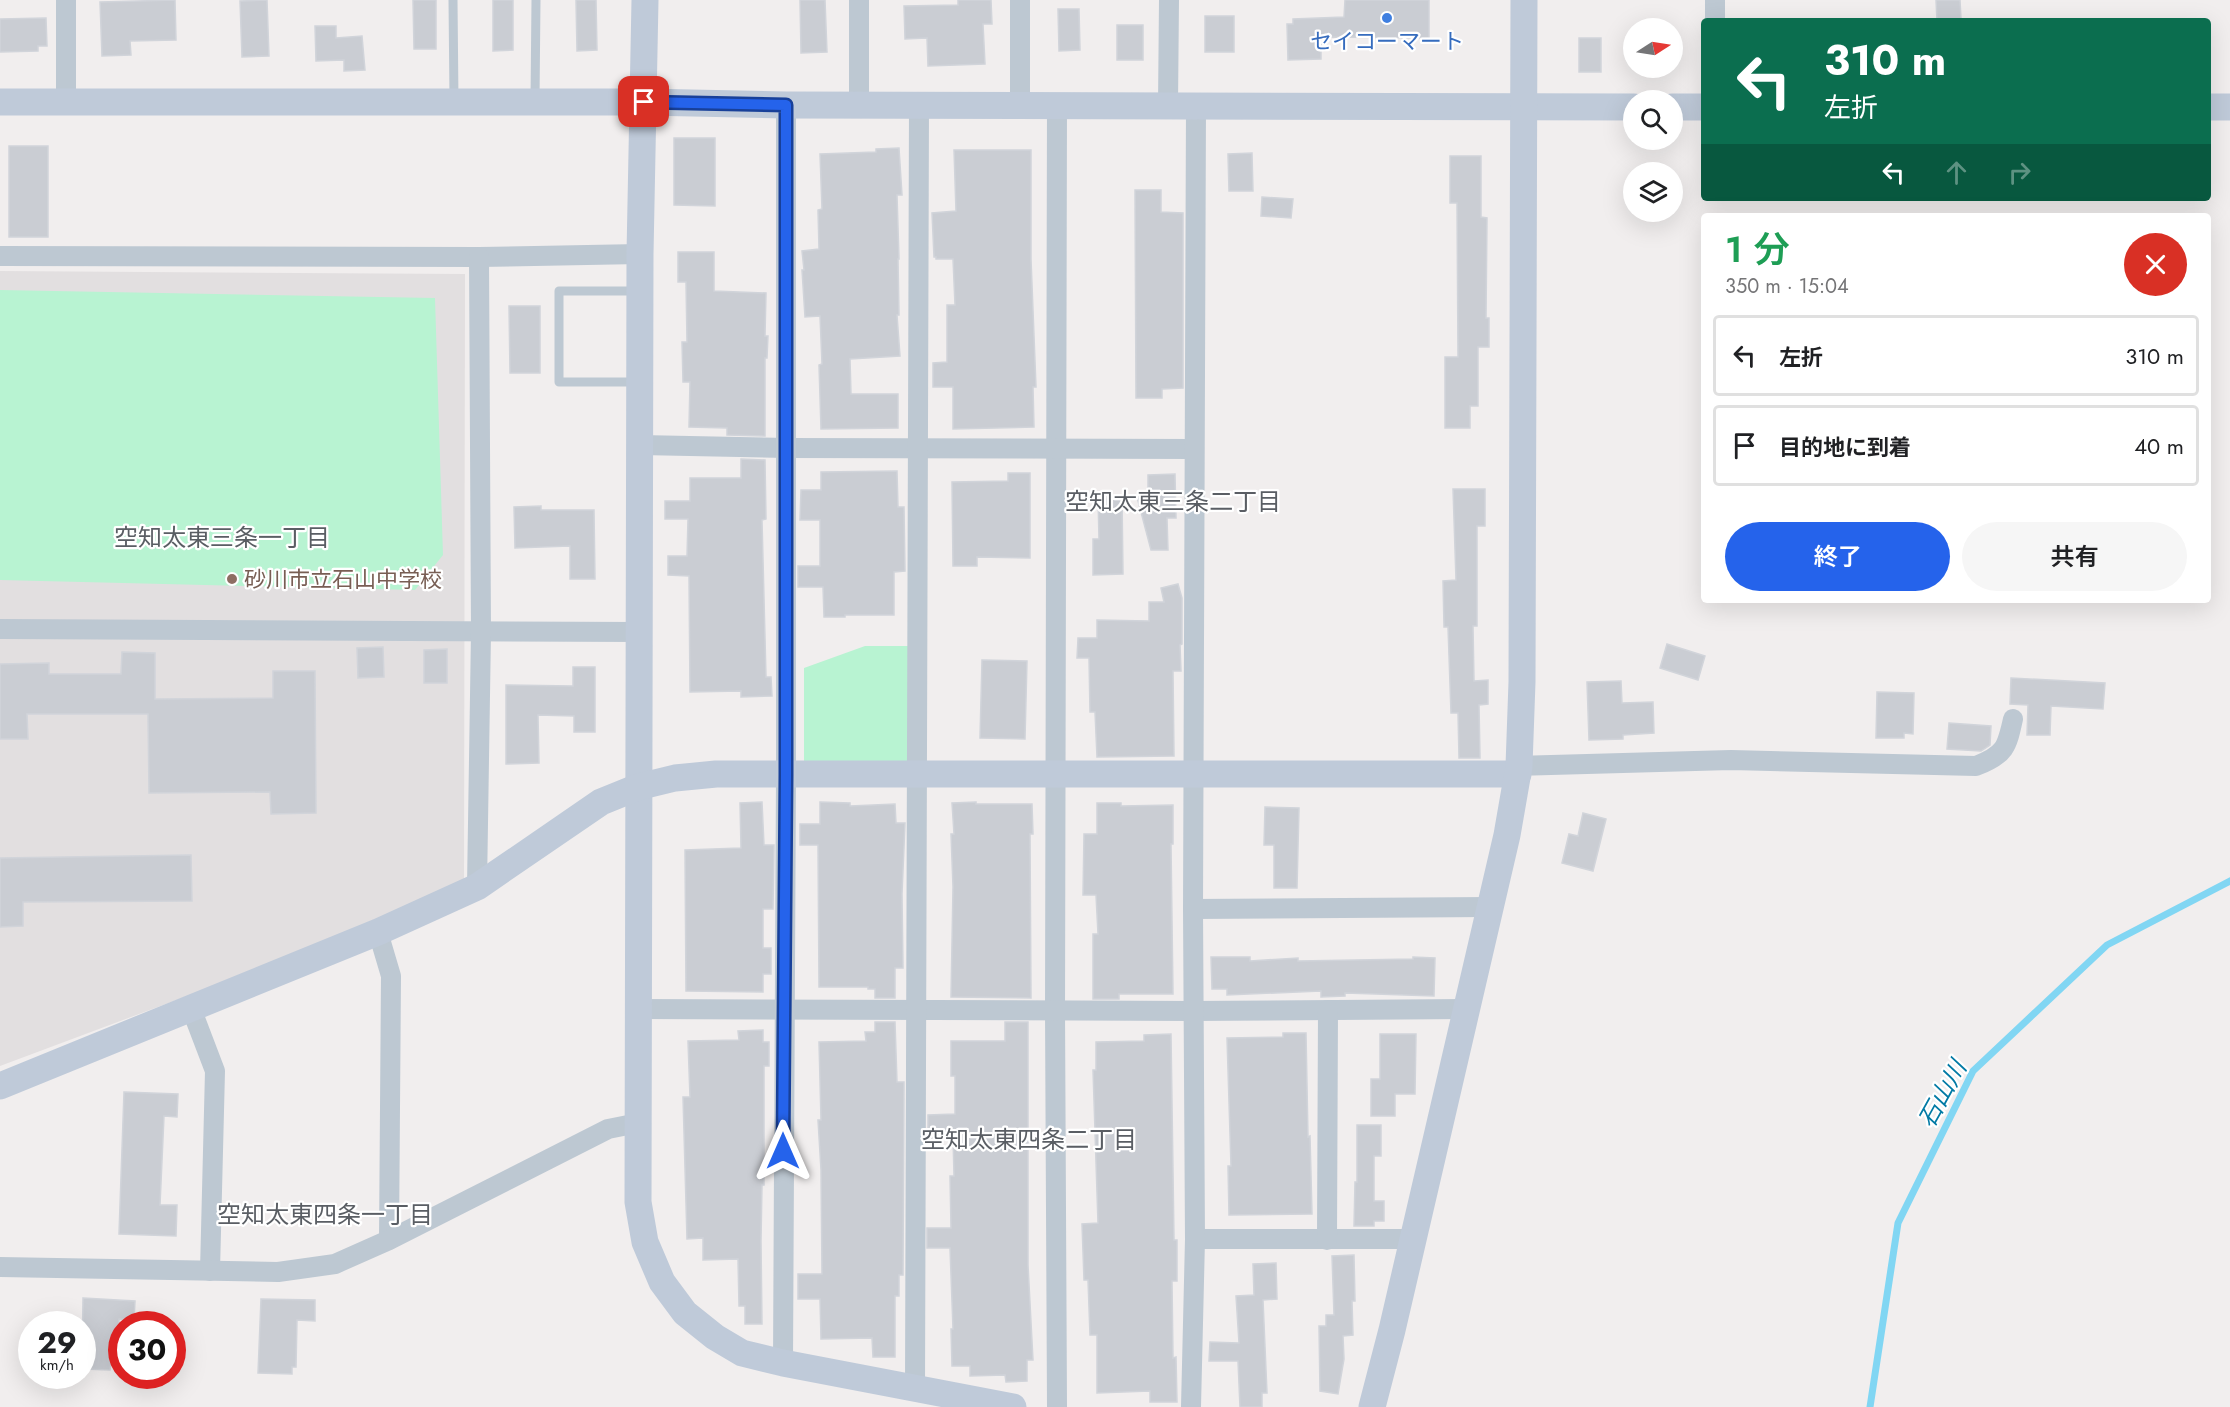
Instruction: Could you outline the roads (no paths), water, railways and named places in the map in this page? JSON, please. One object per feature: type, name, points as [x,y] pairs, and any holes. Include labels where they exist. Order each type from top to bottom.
[{"type":"street","points":[[66,0],[66,102]]},
{"type":"street","points":[[645,0],[640,254],[638,787],[638,1202],[645,1242],[662,1282],[685,1313],[715,1337],[742,1353],[1012,1407]]},
{"type":"street","points":[[859,0],[859,105]]},
{"type":"street","points":[[1020,0],[1020,105]]},
{"type":"street","points":[[1168,105],[1169,0]]},
{"type":"street","points":[[1372,1407],[1490,907],[1518,770],[1522,682],[1524,0]]},
{"type":"street","points":[[1715,0],[1715,18]]},
{"type":"street","points":[[0,102],[644,102],[786,105],[1623,107]]},
{"type":"street","points":[[783,1363],[786,105]]},
{"type":"street","points":[[915,1388],[918,1010],[919,105]]},
{"type":"street","points":[[1057,105],[1055,1010],[1057,1407]]},
{"type":"street","points":[[1191,1407],[1195,1239],[1192,909],[1196,105]]},
{"type":"street","points":[[1683,107],[1701,107]]},
{"type":"street","points":[[2211,107],[2230,107]]},
{"type":"street","points":[[0,256],[479,257],[640,254]]},
{"type":"street","points":[[477,887],[481,632],[479,257]]},
{"type":"street","points":[[640,445],[919,449],[1193,448]]},
{"type":"street","points":[[0,629],[639,632]]},
{"type":"street","points":[[0,1086],[378,932],[477,887],[601,802],[638,787],[675,778],[716,774],[1193,775],[1518,770],[1731,760],[1976,766],[1994,759],[2007,746],[2013,719]]},
{"type":"street","points":[[1192,909],[1490,907]]},
{"type":"street","points":[[378,932],[391,976],[389,1240]]},
{"type":"street","points":[[191,1008],[215,1071],[210,1271]]},
{"type":"street","points":[[638,1009],[1192,1011],[1466,1009]]},
{"type":"street","points":[[1327,1240],[1328,1010]]},
{"type":"street","points":[[0,1267],[278,1272],[335,1264],[389,1240],[608,1129],[638,1123]]},
{"type":"street","points":[[1195,1239],[1412,1239]]},
{"type":"lane","points":[[453,0],[454,102]]},
{"type":"lane","points":[[535,103],[536,0]]},
{"type":"lane","points":[[640,291],[559,291],[559,382],[640,382]]},
{"type":"waterway","name":"石山川","points":[[1870,1407],[1898,1223],[1973,1071],[2107,945],[2230,881]]},
{"type":"place","name":"セイコーマート","points":[[1387,18]]},
{"type":"place","name":"砂川市立石山中学校","points":[[232,579]]},
{"type":"district","name":"空知太東三条二丁目","points":[[1173,501]]},
{"type":"district","name":"空知太東三条一丁目","points":[[222,537]]},
{"type":"district","name":"空知太東四条二丁目","points":[[1029,1139]]},
{"type":"district","name":"空知太東四条一丁目","points":[[325,1214]]}]
